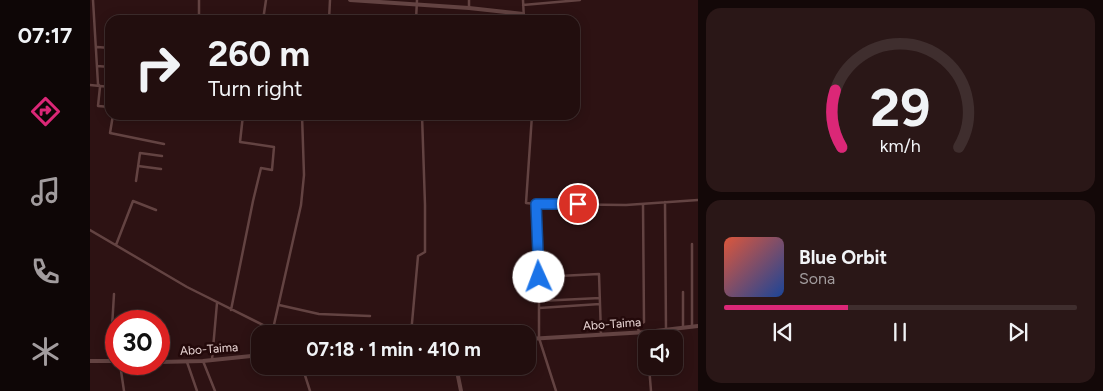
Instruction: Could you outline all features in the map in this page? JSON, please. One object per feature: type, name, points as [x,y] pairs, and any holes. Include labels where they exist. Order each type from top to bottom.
[{"type":"street","points":[[93,0],[98,84],[100,86],[98,106],[105,107]]},
{"type":"street","points":[[199,0],[199,15]]},
{"type":"street","points":[[264,15],[266,0]]},
{"type":"street","points":[[329,15],[330,0]]},
{"type":"street","points":[[350,0],[468,8],[523,14],[523,0]]},
{"type":"street","points":[[416,15],[417,0]]},
{"type":"street","points":[[468,8],[469,0]]},
{"type":"street","points":[[523,5],[580,0]]},
{"type":"street","points":[[97,47],[105,48]]},
{"type":"street","points":[[97,66],[105,67]]},
{"type":"street","points":[[90,86],[105,87]]},
{"type":"street","points":[[111,120],[110,133],[164,144]]},
{"type":"street","points":[[231,310],[261,168],[272,170],[274,146],[240,142],[242,120]]},
{"type":"street","points":[[274,325],[301,205],[304,175],[302,120]]},
{"type":"street","points":[[412,325],[418,256],[425,252],[422,120]]},
{"type":"street","points":[[532,120],[526,203],[601,206],[698,200]]},
{"type":"street","points":[[136,181],[140,153],[162,156]]},
{"type":"street","points":[[138,166],[161,169]]},
{"type":"street","points":[[116,245],[133,201],[156,210]]},
{"type":"street","points":[[665,202],[666,330]]},
{"type":"street","points":[[536,204],[539,338],[556,391]]},
{"type":"street","points":[[638,332],[637,325],[644,322],[643,204]]},
{"type":"street","points":[[90,230],[187,287],[262,325]]},
{"type":"street","points":[[692,244],[692,327]]},
{"type":"street","points":[[539,277],[599,274],[601,334]]},
{"type":"street","points":[[683,292],[683,327]]},
{"type":"street","points":[[113,310],[114,294]]},
{"type":"street","points":[[539,301],[600,298]]},
{"type":"street","points":[[212,360],[218,303]]},
{"type":"street","points":[[539,308],[600,304]]},
{"type":"street","points":[[279,305],[319,314],[370,316]]},
{"type":"street","name":"Abo-Taima","points":[[666,330],[698,326]]},
{"type":"street","name":"Abo-Taima","points":[[536,338],[638,332]]},
{"type":"street","name":"Abo-Taima","points":[[170,362],[251,356]]},
{"type":"street","points":[[90,361],[105,361]]},
{"type":"street","points":[[203,361],[215,391]]},
{"type":"street","points":[[187,362],[197,391]]},
{"type":"street","points":[[122,375],[124,391]]},
{"type":"street","points":[[305,375],[310,391]]},
{"type":"street","points":[[458,375],[461,391]]},
{"type":"street","points":[[650,375],[651,391]]},
{"type":"route","points":[[539,277],[536,204],[578,204]]}]
